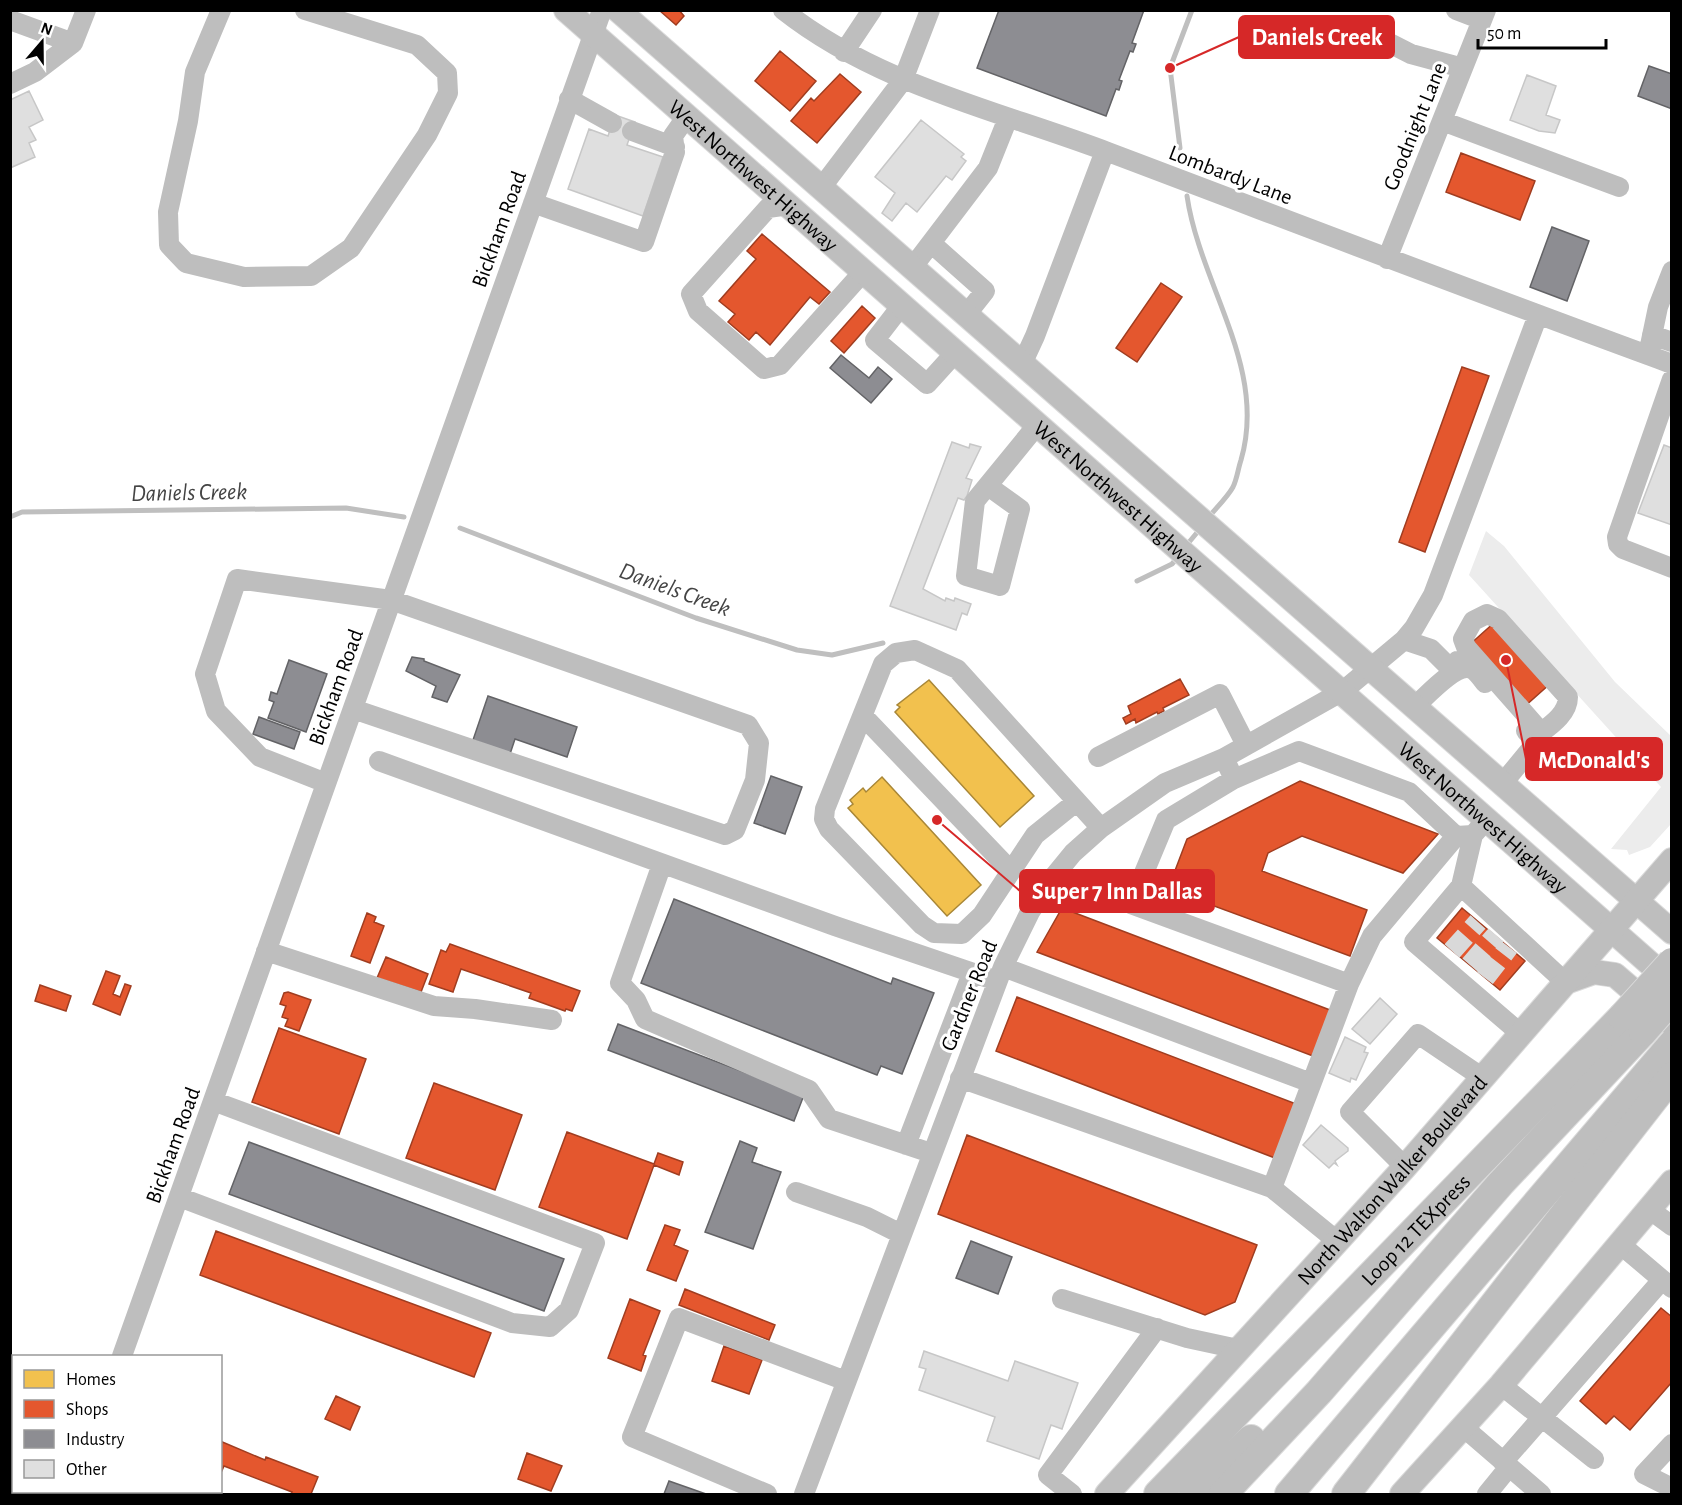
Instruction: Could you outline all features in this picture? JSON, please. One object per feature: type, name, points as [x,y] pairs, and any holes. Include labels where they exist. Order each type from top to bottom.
[{"type":"highway","name":"Loop 12 TEXpress","points":[[1158,1494],[1633,1025],[1671,962]]},
{"type":"highway","points":[[1224,1494],[1319,1392],[1502,1183],[1633,1025],[1671,999]]},
{"type":"highway","points":[[1288,1494],[1669,1058]]},
{"type":"highway","points":[[1346,1494],[1669,1058]]},
{"type":"highway","points":[[1193,1494],[1277,1414],[1319,1392]]},
{"type":"main road","name":"West Northwest Highway","points":[[566,10],[1343,692],[1472,830],[1612,928],[1671,983]]},
{"type":"main road","name":"West Northwest Highway","points":[[618,10],[1671,932]]},
{"type":"main road","points":[[789,205],[816,184]]},
{"type":"main road","points":[[956,352],[973,321]]},
{"type":"main road","name":"North Walton Walker Boulevard","points":[[1107,1494],[1405,1167],[1671,860]]},
{"type":"main road","points":[[1565,982],[1594,972],[1615,975],[1671,1024]]},
{"type":"main road","points":[[1402,1494],[1501,1385],[1671,1182]]},
{"type":"street","points":[[10,84],[35,72],[73,43],[86,10]]},
{"type":"street","points":[[221,10],[195,72],[188,121],[168,212],[169,245],[186,263],[244,277],[311,276],[351,248],[427,135],[448,93],[447,73],[417,45],[305,10]]},
{"type":"street","points":[[593,34],[602,10]]},
{"type":"street","points":[[844,52],[872,10]]},
{"type":"street","points":[[816,184],[903,80],[930,10]]},
{"type":"street","points":[[1456,10],[1484,15]]},
{"type":"street","name":"Lombardy Lane","points":[[786,11],[844,52],[903,80],[1105,151],[1671,364]]},
{"type":"street","name":"Goodnight Lane","points":[[1388,259],[1484,15]]},
{"type":"street","points":[[10,20],[73,43]]},
{"type":"street","points":[[1302,40],[1356,26],[1411,54],[1463,68]]},
{"type":"street","name":"Bickham Road","points":[[122,1355],[593,34]]},
{"type":"street","points":[[570,99],[612,123]]},
{"type":"street","points":[[533,203],[644,242],[675,147],[674,136],[687,116]]},
{"type":"street","points":[[912,268],[988,168],[1008,118]]},
{"type":"street","points":[[1442,121],[1619,187]]},
{"type":"street","points":[[632,131],[675,147]]},
{"type":"street","points":[[1022,364],[1035,336],[1105,151]]},
{"type":"street","points":[[789,205],[768,208],[691,294],[698,311],[764,369],[780,365],[864,272]]},
{"type":"street","points":[[931,243],[985,291],[973,321]]},
{"type":"street","points":[[1648,355],[1658,307],[1671,272]]},
{"type":"street","points":[[902,305],[875,340],[927,384],[956,352]]},
{"type":"street","name":"Gardner Road","points":[[804,1494],[1000,974],[1030,912],[1073,853],[1101,828],[1165,783],[1224,758],[1343,692],[1404,640],[1414,628],[1433,595],[1538,315]]},
{"type":"street","points":[[1652,335],[1671,342]]},
{"type":"street","points":[[1671,379],[1666,415],[1617,537],[1618,544],[1623,549],[1671,567]]},
{"type":"street","points":[[988,486],[1020,509],[1000,586],[966,576],[975,501],[1038,424]]},
{"type":"street","points":[[326,783],[260,757],[216,711],[205,674],[237,579],[391,600],[748,725],[759,743],[755,780],[735,830],[725,834],[353,708]]},
{"type":"street","points":[[1454,672],[1463,639],[1473,621],[1487,614],[1498,619],[1568,697],[1566,708],[1559,717],[1537,735],[1531,749],[1502,784]]},
{"type":"street","points":[[1463,639],[1466,647],[1537,735]]},
{"type":"street","points":[[1404,640],[1431,649],[1454,672]]},
{"type":"street","points":[[1076,802],[1035,835],[982,915],[962,934],[934,933],[910,914],[829,829],[824,819],[825,809],[883,664],[896,653],[915,650],[957,669],[1101,828]]},
{"type":"street","points":[[1414,707],[1454,672],[1463,668],[1475,672],[1537,735]]},
{"type":"street","points":[[1098,757],[1220,694],[1246,745]]},
{"type":"street","points":[[863,716],[1011,871]]},
{"type":"street","points":[[1131,904],[1166,820],[1234,779],[1299,751],[1409,792],[1472,830]]},
{"type":"street","points":[[1224,758],[1234,779]]},
{"type":"street","points":[[379,761],[972,973],[1000,974],[1311,1083]]},
{"type":"street","points":[[1472,830],[1461,886],[1414,942],[1447,958],[1471,978],[1521,1034]]},
{"type":"street","points":[[1272,1188],[1349,984],[1372,936],[1472,830]]},
{"type":"street","points":[[662,864],[620,983],[636,1000],[645,1019],[809,1090],[830,1119],[931,1153]]},
{"type":"street","points":[[1055,875],[1349,984]]},
{"type":"street","points":[[1461,886],[1483,917],[1565,982]]},
{"type":"street","points":[[266,951],[434,1006],[475,1009],[552,1020]]},
{"type":"street","points":[[906,1145],[972,973]]},
{"type":"street","points":[[1405,1167],[1350,1112],[1418,1034],[1483,1078]]},
{"type":"street","points":[[960,1078],[1272,1188],[1337,1241]]},
{"type":"street","points":[[179,1197],[512,1323],[550,1327],[569,1310],[595,1243],[213,1101]]},
{"type":"street","points":[[796,1192],[867,1217],[901,1234]]},
{"type":"street","points":[[1649,1209],[1671,1226]]},
{"type":"street","points":[[1487,1494],[1540,1418],[1668,1282],[1620,1244]]},
{"type":"street","points":[[1062,1299],[1157,1328],[1238,1349]]},
{"type":"street","points":[[767,1494],[632,1437],[679,1318],[846,1381]]},
{"type":"street","points":[[1072,1494],[1048,1475],[1157,1328]]},
{"type":"street","points":[[1501,1385],[1594,1460]]},
{"type":"street","points":[[1462,1426],[1541,1494]]},
{"type":"street","points":[[1671,1444],[1644,1474],[1671,1488]]},
{"type":"shaded area","points":[[1486,531],[1504,546],[1615,682],[1671,736],[1671,824],[1650,847],[1629,855],[1627,850],[1611,849],[1661,787],[1469,575]]},
{"type":"building: Homes","points":[[929,680],[1034,796],[1000,827],[895,712],[900,707],[897,705]]},
{"type":"building: Homes","points":[[882,777],[981,885],[947,916],[848,808],[853,804],[850,800],[863,788],[866,792]]},
{"type":"building: Shops","points":[[659,10],[679,10],[684,16],[676,25]]},
{"type":"building: Shops","points":[[780,51],[816,81],[790,111],[755,81]]},
{"type":"building: Shops","points":[[840,74],[861,92],[817,143],[791,121],[811,98],[814,101]]},
{"type":"building: Shops","points":[[1461,153],[1535,181],[1520,220],[1446,192]]},
{"type":"building: Shops","points":[[762,234],[830,292],[819,304],[810,297],[770,345],[756,332],[749,340],[728,322],[735,314],[719,301],[756,259],[747,251]]},
{"type":"building: Shops","points":[[1161,283],[1182,297],[1137,362],[1116,348]]},
{"type":"building: Shops","points":[[862,306],[875,318],[844,353],[831,341]]},
{"type":"building: Shops","points":[[1462,367],[1489,376],[1425,552],[1399,542]]},
{"type":"building: Shops","points":[[1496,621],[1551,683],[1523,708],[1468,646]]},
{"type":"building: Shops","points":[[1180,679],[1189,695],[1163,708],[1164,711],[1158,714],[1157,712],[1136,723],[1135,719],[1126,724],[1123,718],[1131,714],[1128,706]]},
{"type":"building: Shops","points":[[1300,781],[1438,834],[1403,873],[1302,836],[1268,853],[1262,871],[1367,910],[1350,956],[1168,889],[1187,839]]},
{"type":"building: Shops","points":[[1062,908],[1330,1010],[1313,1056],[1037,952]]},
{"type":"building: Shops","points":[[1462,908],[1525,961],[1500,990],[1437,938]]},
{"type":"building: Shops","points":[[367,913],[376,917],[374,922],[384,926],[370,963],[351,956]]},
{"type":"building: Shops","points":[[450,944],[580,991],[572,1011],[566,1009],[565,1011],[529,998],[531,993],[461,969],[453,992],[429,984],[441,950],[446,952]]},
{"type":"building: Shops","points":[[386,957],[428,974],[421,992],[377,978]]},
{"type":"building: Shops","points":[[106,971],[120,976],[113,994],[120,997],[125,984],[131,986],[120,1015],[93,1004]]},
{"type":"building: Shops","points":[[40,985],[71,996],[66,1011],[35,1001]]},
{"type":"building: Shops","points":[[288,992],[311,1000],[299,1031],[285,1026],[288,1019],[282,1017],[286,1006],[280,1004],[284,993]]},
{"type":"building: Shops","points":[[1017,997],[1296,1104],[1275,1158],[996,1051]]},
{"type":"building: Shops","points":[[279,1028],[366,1059],[339,1134],[252,1102]]},
{"type":"building: Shops","points":[[434,1083],[522,1115],[495,1190],[406,1158]]},
{"type":"building: Shops","points":[[567,1132],[654,1164],[658,1153],[683,1162],[679,1175],[654,1165],[627,1239],[539,1207]]},
{"type":"building: Shops","points":[[967,1135],[1257,1245],[1235,1302],[1205,1315],[938,1214]]},
{"type":"building: Shops","points":[[665,1225],[680,1230],[674,1245],[688,1251],[676,1281],[647,1270]]},
{"type":"building: Shops","points":[[216,1231],[491,1333],[474,1377],[200,1275]]},
{"type":"building: Shops","points":[[685,1289],[775,1325],[769,1340],[679,1305]]},
{"type":"building: Shops","points":[[630,1299],[660,1311],[643,1355],[646,1356],[641,1371],[608,1358]]},
{"type":"building: Shops","points":[[1661,1308],[1672,1317],[1672,1382],[1630,1430],[1614,1416],[1606,1424],[1580,1401]]},
{"type":"building: Shops","points":[[724,1346],[762,1360],[749,1394],[712,1381]]},
{"type":"building: Shops","points":[[336,1396],[360,1407],[350,1430],[325,1419]]},
{"type":"building: Shops","points":[[10,1430],[12,1436],[12,1486],[10,1486]]},
{"type":"building: Shops","points":[[222,1442],[265,1460],[266,1457],[318,1477],[311,1494],[291,1494],[292,1492],[224,1466],[222,1470]]},
{"type":"building: Shops","points":[[527,1453],[562,1466],[551,1491],[518,1479]]},
{"type":"building: Industry","points":[[999,10],[1144,10],[1132,43],[1136,44],[1133,52],[1130,51],[1119,80],[1122,81],[1119,90],[1116,89],[1106,116],[977,68]]},
{"type":"building: Industry","points":[[1649,66],[1672,74],[1672,109],[1638,96]]},
{"type":"building: Industry","points":[[1552,227],[1589,241],[1567,301],[1530,287]]},
{"type":"building: Industry","points":[[841,355],[869,378],[878,367],[892,379],[871,403],[830,368]]},
{"type":"building: Industry","points":[[412,657],[424,659],[424,661],[460,675],[447,702],[432,697],[436,686],[406,671]]},
{"type":"building: Industry","points":[[289,660],[327,674],[306,732],[268,718],[274,702],[269,700],[271,692],[277,694]]},
{"type":"building: Industry","points":[[488,696],[577,727],[567,757],[515,739],[510,754],[473,740]]},
{"type":"building: Industry","points":[[259,717],[300,732],[294,749],[253,734]]},
{"type":"building: Industry","points":[[771,776],[802,787],[785,834],[754,823]]},
{"type":"building: Industry","points":[[674,899],[891,984],[893,978],[934,993],[902,1074],[881,1066],[877,1075],[641,983]]},
{"type":"building: Industry","points":[[618,1024],[804,1095],[794,1121],[608,1050]]},
{"type":"building: Industry","points":[[740,1141],[757,1148],[752,1162],[781,1172],[753,1249],[705,1232]]},
{"type":"building: Industry","points":[[249,1142],[564,1259],[544,1311],[229,1194]]},
{"type":"building: Industry","points":[[971,1241],[1012,1257],[998,1294],[956,1278]]},
{"type":"building: Industry","points":[[669,1481],[706,1494],[664,1494]]},
{"type":"building: Other","points":[[1527,75],[1556,86],[1546,115],[1560,120],[1555,133],[1539,131],[1510,120]]},
{"type":"building: Other","points":[[29,91],[43,120],[29,127],[36,140],[29,143],[35,157],[10,168],[10,100]]},
{"type":"building: Other","points":[[615,115],[635,122],[627,145],[663,157],[643,216],[568,189],[589,129],[608,136]]},
{"type":"building: Other","points":[[921,120],[964,154],[961,157],[966,161],[952,180],[946,176],[917,212],[906,203],[892,221],[882,213],[895,193],[875,177]]},
{"type":"building: Other","points":[[952,442],[969,448],[970,444],[981,447],[966,478],[972,480],[967,496],[964,500],[958,498],[923,589],[945,601],[946,598],[954,601],[955,598],[971,604],[967,615],[962,613],[956,630],[890,606]]},
{"type":"building: Other","points":[[1664,445],[1672,448],[1672,525],[1638,513]]},
{"type":"building: Other","points":[[1380,998],[1397,1014],[1370,1044],[1352,1029]]},
{"type":"building: Other","points":[[1345,1037],[1366,1047],[1364,1052],[1368,1053],[1356,1080],[1351,1078],[1350,1082],[1329,1073]]},
{"type":"building: Other","points":[[1321,1125],[1348,1148],[1348,1151],[1335,1161],[1337,1165],[1334,1163],[1329,1168],[1303,1145]]},
{"type":"building: Other","points":[[924,1351],[1008,1381],[1015,1361],[1078,1383],[1062,1429],[1051,1425],[1039,1459],[987,1441],[995,1417],[919,1390],[926,1369],[919,1367]]},
{"type":"waterway","name":"Daniels Creek","points":[[1180,148],[1170,68],[1192,10]]},
{"type":"waterway","name":"Daniels Creek","points":[[1187,196],[1194,229],[1229,327],[1246,392],[1247,426],[1236,481],[1228,495],[1207,519]]},
{"type":"waterway","name":"Daniels Creek","points":[[10,517],[22,512],[346,508],[404,517]]},
{"type":"waterway","name":"Daniels Creek","points":[[460,528],[696,618],[797,650],[832,655],[883,643]]},
{"type":"waterway","name":"Daniels Creek","points":[[1185,547],[1200,529]]},
{"type":"waterway","name":"Daniels Creek","points":[[1137,581],[1172,564],[1178,557]]},
{"type":"tunnel","points":[[1452,951],[1478,922]]},
{"type":"tunnel","points":[[1470,965],[1496,935]]},
{"type":"tunnel","points":[[1485,978],[1509,947]]},
{"type":"place","name":"Daniels Creek","points":[[1170,68]]},
{"type":"place","name":"McDonald's","points":[[1506,660]]},
{"type":"place","name":"Super 7 Inn Dallas","points":[[937,820]]}]
